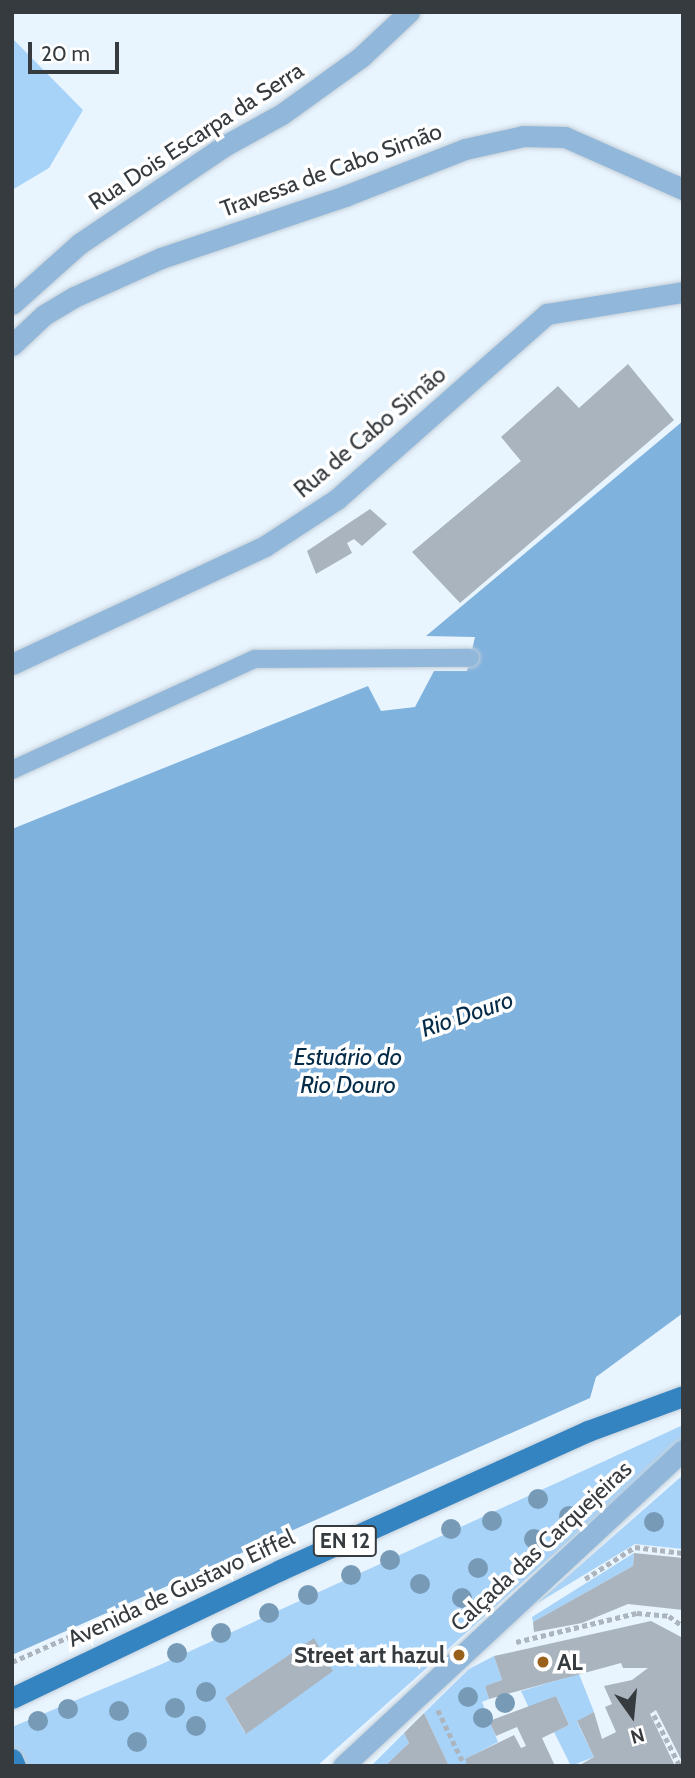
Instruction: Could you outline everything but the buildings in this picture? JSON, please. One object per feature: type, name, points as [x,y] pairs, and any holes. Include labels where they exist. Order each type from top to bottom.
[{"type":"main road","name":"Avenida de Gustavo Eiffel","points":[[12,1698],[575,1437],[683,1396]]},
{"type":"main road","points":[[12,1759],[15,1766]]},
{"type":"street","name":"Rua Dois Escarpa da Serra","points":[[12,304],[79,244],[226,145],[282,114],[361,57],[409,12]]},
{"type":"street","name":"Travessa de Cabo Simão","points":[[12,345],[44,315],[74,297],[161,258],[345,196],[465,149],[523,136],[565,137],[683,189]]},
{"type":"street","name":"Rua de Cabo Simão","points":[[12,664],[265,546],[337,499],[547,314],[683,292]]},
{"type":"street","name":"Calçada das Carquejeiras","points":[[343,1766],[683,1450]]},
{"type":"lane","points":[[12,770],[255,659],[470,658]]},
{"type":"path","points":[[581,1582],[635,1548],[683,1553]]},
{"type":"path","points":[[465,1651],[637,1613],[669,1616],[683,1626]]},
{"type":"path","points":[[527,1628],[528,1639]]},
{"type":"path","points":[[437,1707],[465,1766]]},
{"type":"path","points":[[654,1715],[680,1766]]},
{"type":"shaded area","points":[[12,38],[83,110],[49,168],[12,190]]},
{"type":"shaded area","points":[[683,1425],[683,1439],[317,1766],[12,1766],[12,1727],[162,1664]],"holes":[[[313,1639],[246,1733],[225,1698]]]},
{"type":"shaded area","points":[[683,1475],[683,1549],[635,1544],[536,1604]]},
{"type":"shaded area","points":[[634,1553],[633,1566],[533,1622],[532,1617]]},
{"type":"shaded area","points":[[494,1656],[502,1680],[485,1686],[489,1699],[482,1702],[498,1742],[466,1759],[468,1766],[449,1766],[424,1713],[469,1669]]},
{"type":"shaded area","points":[[579,1674],[594,1712],[577,1722],[594,1757],[571,1766],[554,1732],[569,1725],[556,1696],[529,1708],[521,1691]]},
{"type":"shaded area","points":[[404,1733],[409,1743],[385,1766],[371,1766]]},
{"type":"water","name":"Estuário do Rio Douro","points":[[683,421],[683,1313],[596,1377],[590,1398],[12,1655],[12,829],[368,686],[381,711],[415,707],[434,671],[467,671],[475,637],[426,636]]},
{"type":"place","name":"Street art hazul","points":[[459,1655]]},
{"type":"place","name":"AL","points":[[543,1662]]},
{"type":"water label","name":"Rio Douro","points":[[467,1014]]}]
